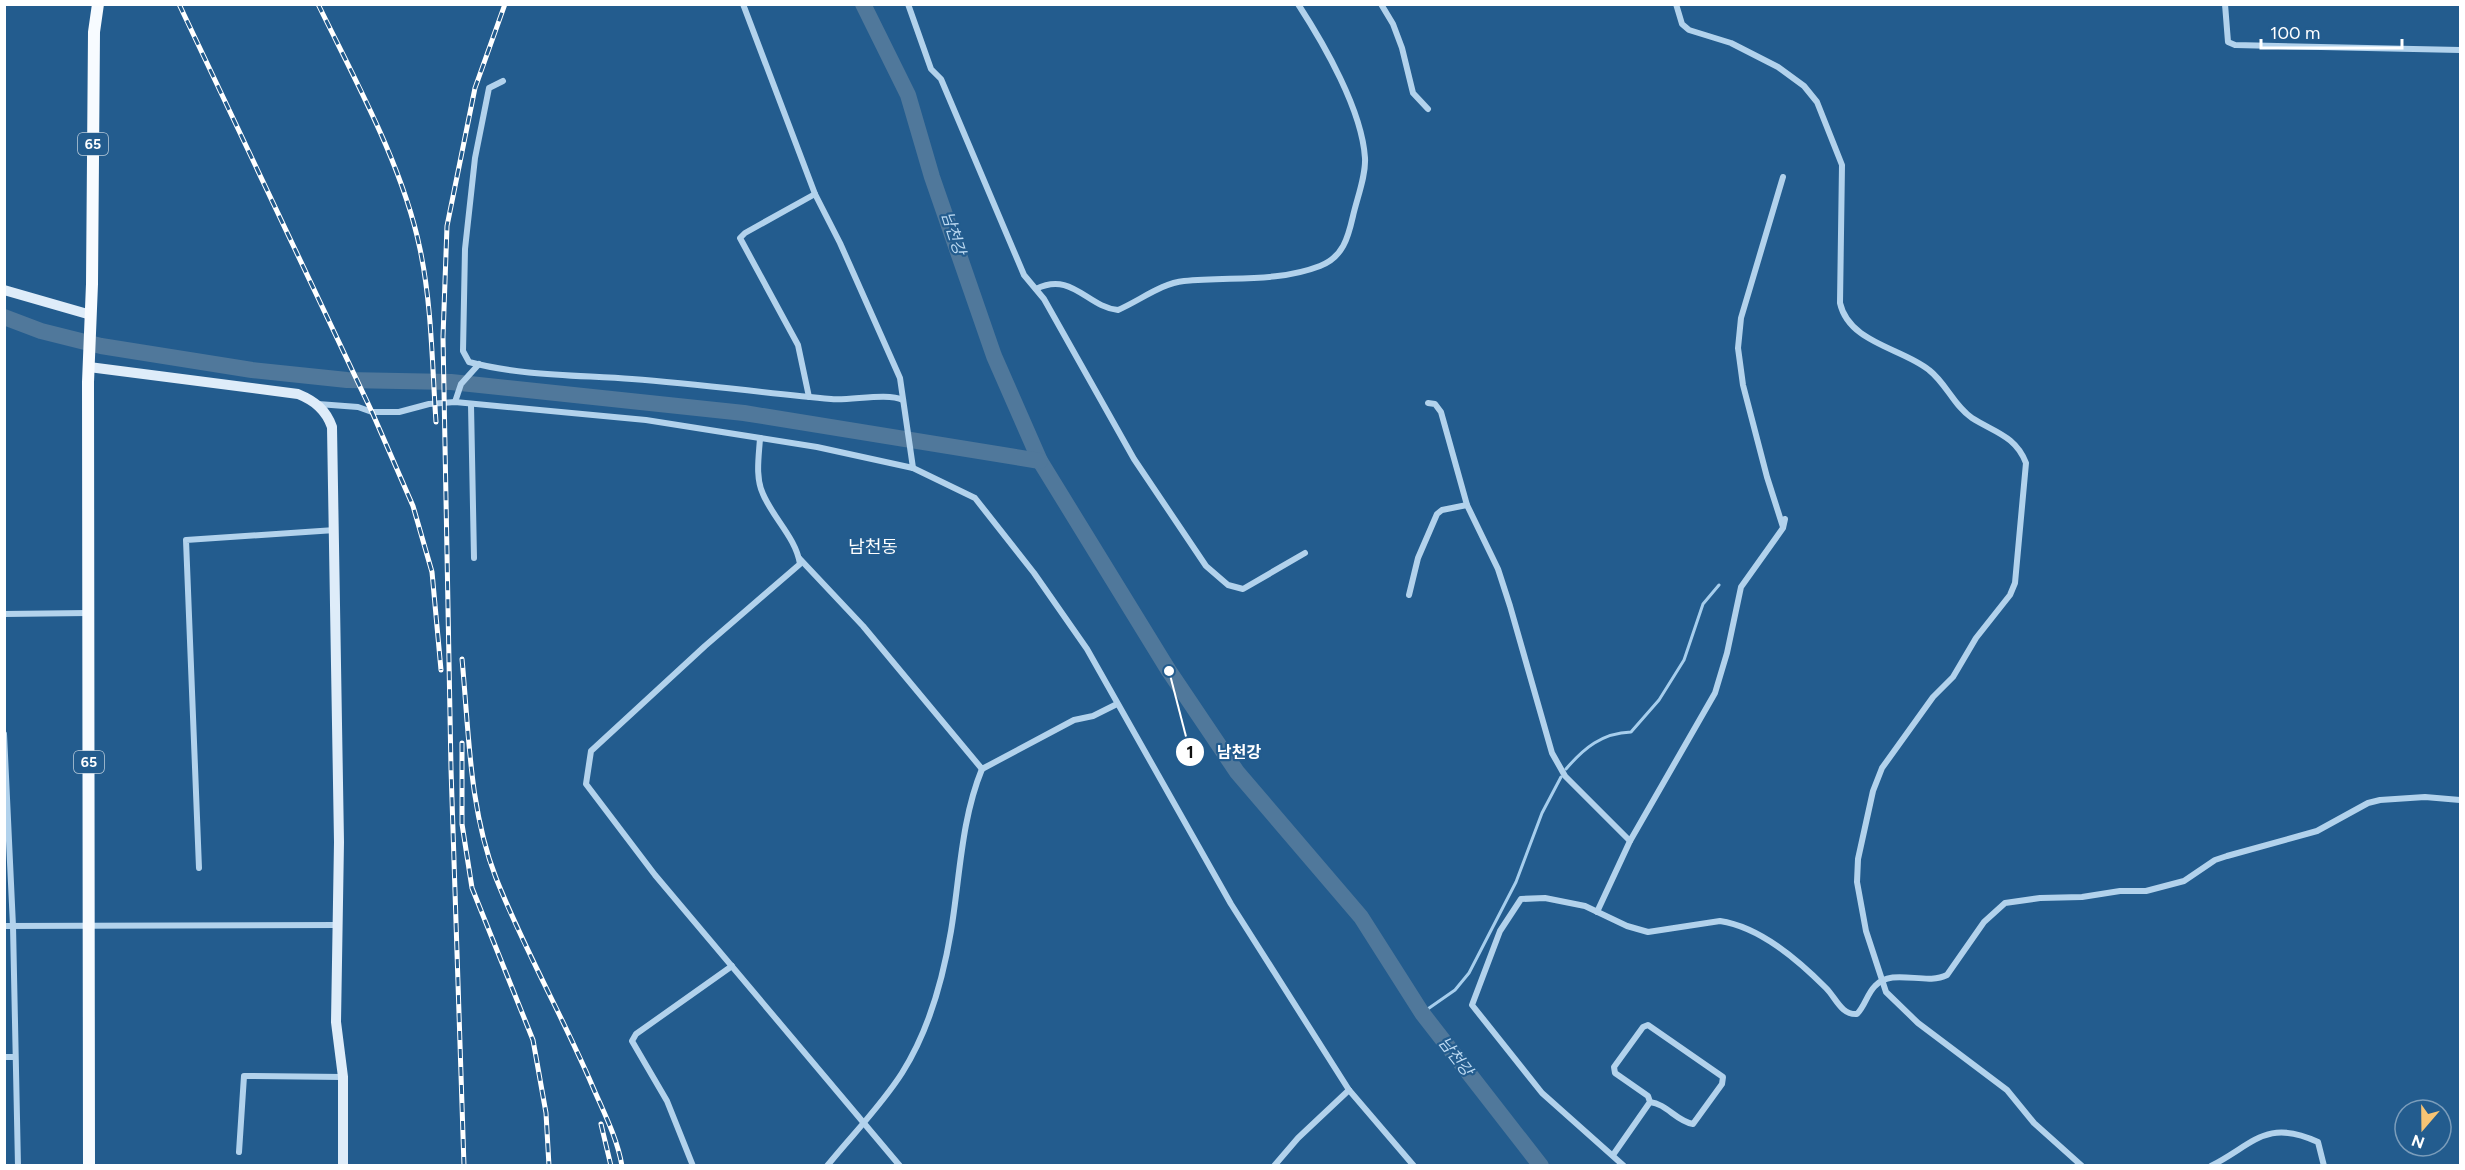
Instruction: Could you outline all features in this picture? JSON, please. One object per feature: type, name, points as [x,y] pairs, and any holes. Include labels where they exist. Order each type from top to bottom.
[{"type":"main road","name":"65","points":[[89,1166],[91,925],[88,613],[89,363],[92,290],[93,32],[98,5]]},
{"type":"main road","points":[[4,290],[91,320]]},
{"type":"main road","points":[[89,363],[298,394],[318,404],[332,428],[339,925],[336,1023],[343,1077],[343,1166]]},
{"type":"street","points":[[743,4],[815,194],[900,378],[906,430],[914,468]]},
{"type":"street","points":[[908,4],[932,69],[941,79],[1024,274],[1044,299],[1134,459],[1206,566],[1228,585],[1243,589],[1305,553]]},
{"type":"street","points":[[1036,289],[1049,285],[1071,287],[1083,292],[1102,306],[1118,310],[1169,284],[1184,281],[1274,277],[1303,271],[1321,265],[1343,248],[1363,173],[1364,147],[1331,60],[1298,4]]},
{"type":"street","points":[[1381,4],[1393,24],[1402,48],[1413,93],[1428,109]]},
{"type":"street","points":[[1676,4],[1682,24],[1689,30],[1731,43],[1778,68],[1804,86],[1817,102],[1842,165],[1840,303],[1844,314],[1864,335],[1932,372],[1964,411],[2007,436],[2022,452],[2026,463],[2015,583],[2010,595],[1976,638],[1953,677],[1933,697],[1888,758],[1873,791],[1858,859],[1857,882],[1866,931],[1886,992],[1901,1008],[2007,1090],[2034,1123],[2082,1166]]},
{"type":"street","points":[[2225,4],[2226,36],[2228,42],[2235,45],[2460,50]]},
{"type":"street","points":[[502,81],[489,88],[475,158],[465,249],[463,351],[469,362],[808,397],[850,400],[894,396],[903,400]]},
{"type":"street","points":[[1783,177],[1741,318],[1738,348],[1743,385],[1783,528]]},
{"type":"street","points":[[808,397],[798,345],[740,238],[815,194]]},
{"type":"street","points":[[454,402],[461,384],[478,364]]},
{"type":"street","points":[[318,404],[358,407],[372,412],[399,412],[429,404],[454,402],[646,420],[760,438],[914,468],[975,498],[1034,573],[1080,639],[1231,904],[1349,1090],[1414,1166]]},
{"type":"street","points":[[1428,403],[1435,404],[1444,420],[1467,505],[1498,569],[1551,753],[1565,776],[1630,841]]},
{"type":"street","points":[[471,405],[474,558]]},
{"type":"street","points":[[760,438],[759,473],[763,494],[799,558],[863,626],[982,770]]},
{"type":"street","points":[[1409,595],[1418,558],[1437,514],[1442,510],[1467,505]]},
{"type":"street","points":[[1597,912],[1630,841],[1714,693],[1728,653],[1741,587],[1783,528],[1785,519]]},
{"type":"street","points":[[199,868],[186,540],[335,530]]},
{"type":"street","points":[[799,558],[800,564],[705,646],[591,751],[587,762],[585,784],[591,795],[732,966],[900,1166]]},
{"type":"street","points":[[4,614],[88,613]]},
{"type":"street","points":[[827,1166],[901,1075],[915,1051],[929,1015],[946,955],[969,811],[982,770],[1074,720],[1093,716],[1117,704]]},
{"type":"street","points":[[4,734],[13,926],[18,1166]]},
{"type":"street","points":[[1624,1166],[1542,1094],[1472,1005],[1500,931],[1521,899],[1560,900],[1648,932],[1720,921],[1730,922],[1769,941],[1791,958],[1850,1014],[1857,1014],[1874,987],[1883,982],[1903,977],[1939,979],[1947,975],[1984,922],[2005,903],[2160,888],[2184,881],[2227,856],[2317,831],[2374,801],[2425,797],[2460,800]]},
{"type":"street","points":[[4,926],[339,925]]},
{"type":"street","points":[[693,1166],[667,1101],[632,1041],[636,1034],[732,966]]},
{"type":"street","points":[[1648,1025],[1723,1077],[1722,1084],[1693,1124],[1687,1123],[1658,1103],[1650,1102],[1648,1096],[1615,1072],[1614,1067],[1643,1027],[1648,1025]]},
{"type":"street","points":[[4,1057],[15,1057]]},
{"type":"street","points":[[239,1152],[244,1076],[343,1077]]},
{"type":"street","points":[[1274,1166],[1298,1138],[1349,1090]]},
{"type":"street","points":[[1613,1155],[1650,1102]]},
{"type":"street","points":[[2211,1166],[2254,1138],[2268,1133],[2305,1136],[2318,1142],[2324,1164],[2330,1166]]},
{"type":"waterway","name":"남천강","points":[[863,4],[908,95],[932,177],[994,356],[1040,461],[1169,671],[1237,772],[1361,917],[1422,1013],[1541,1166]]},
{"type":"waterway","points":[[4,317],[41,331],[101,346],[252,370],[347,380],[451,382],[744,413],[1040,461]]},
{"type":"waterway","points":[[1566,769],[1594,743],[1611,735],[1631,732],[1659,700],[1684,660],[1703,604],[1719,585]]},
{"type":"waterway","points":[[1422,1013],[1455,990],[1469,973],[1516,882],[1542,813],[1561,777]]},
{"type":"railway","points":[[179,4],[372,412],[413,506],[432,572],[441,670]]},
{"type":"railway","points":[[318,4],[390,155],[412,218],[427,292],[436,422]]},
{"type":"railway","points":[[464,1166],[451,769],[443,337],[447,226],[475,88],[505,4]]},
{"type":"railway","points":[[462,659],[475,798],[487,852],[519,930],[605,1114],[622,1166]]},
{"type":"railway","points":[[462,743],[462,824],[472,888],[533,1040],[546,1113],[549,1166]]},
{"type":"railway","points":[[601,1124],[611,1166]]},
{"type":"place","name":"남천강","points":[[1169,671]]},
{"type":"district","name":"남천동","points":[[873,547]]}]
